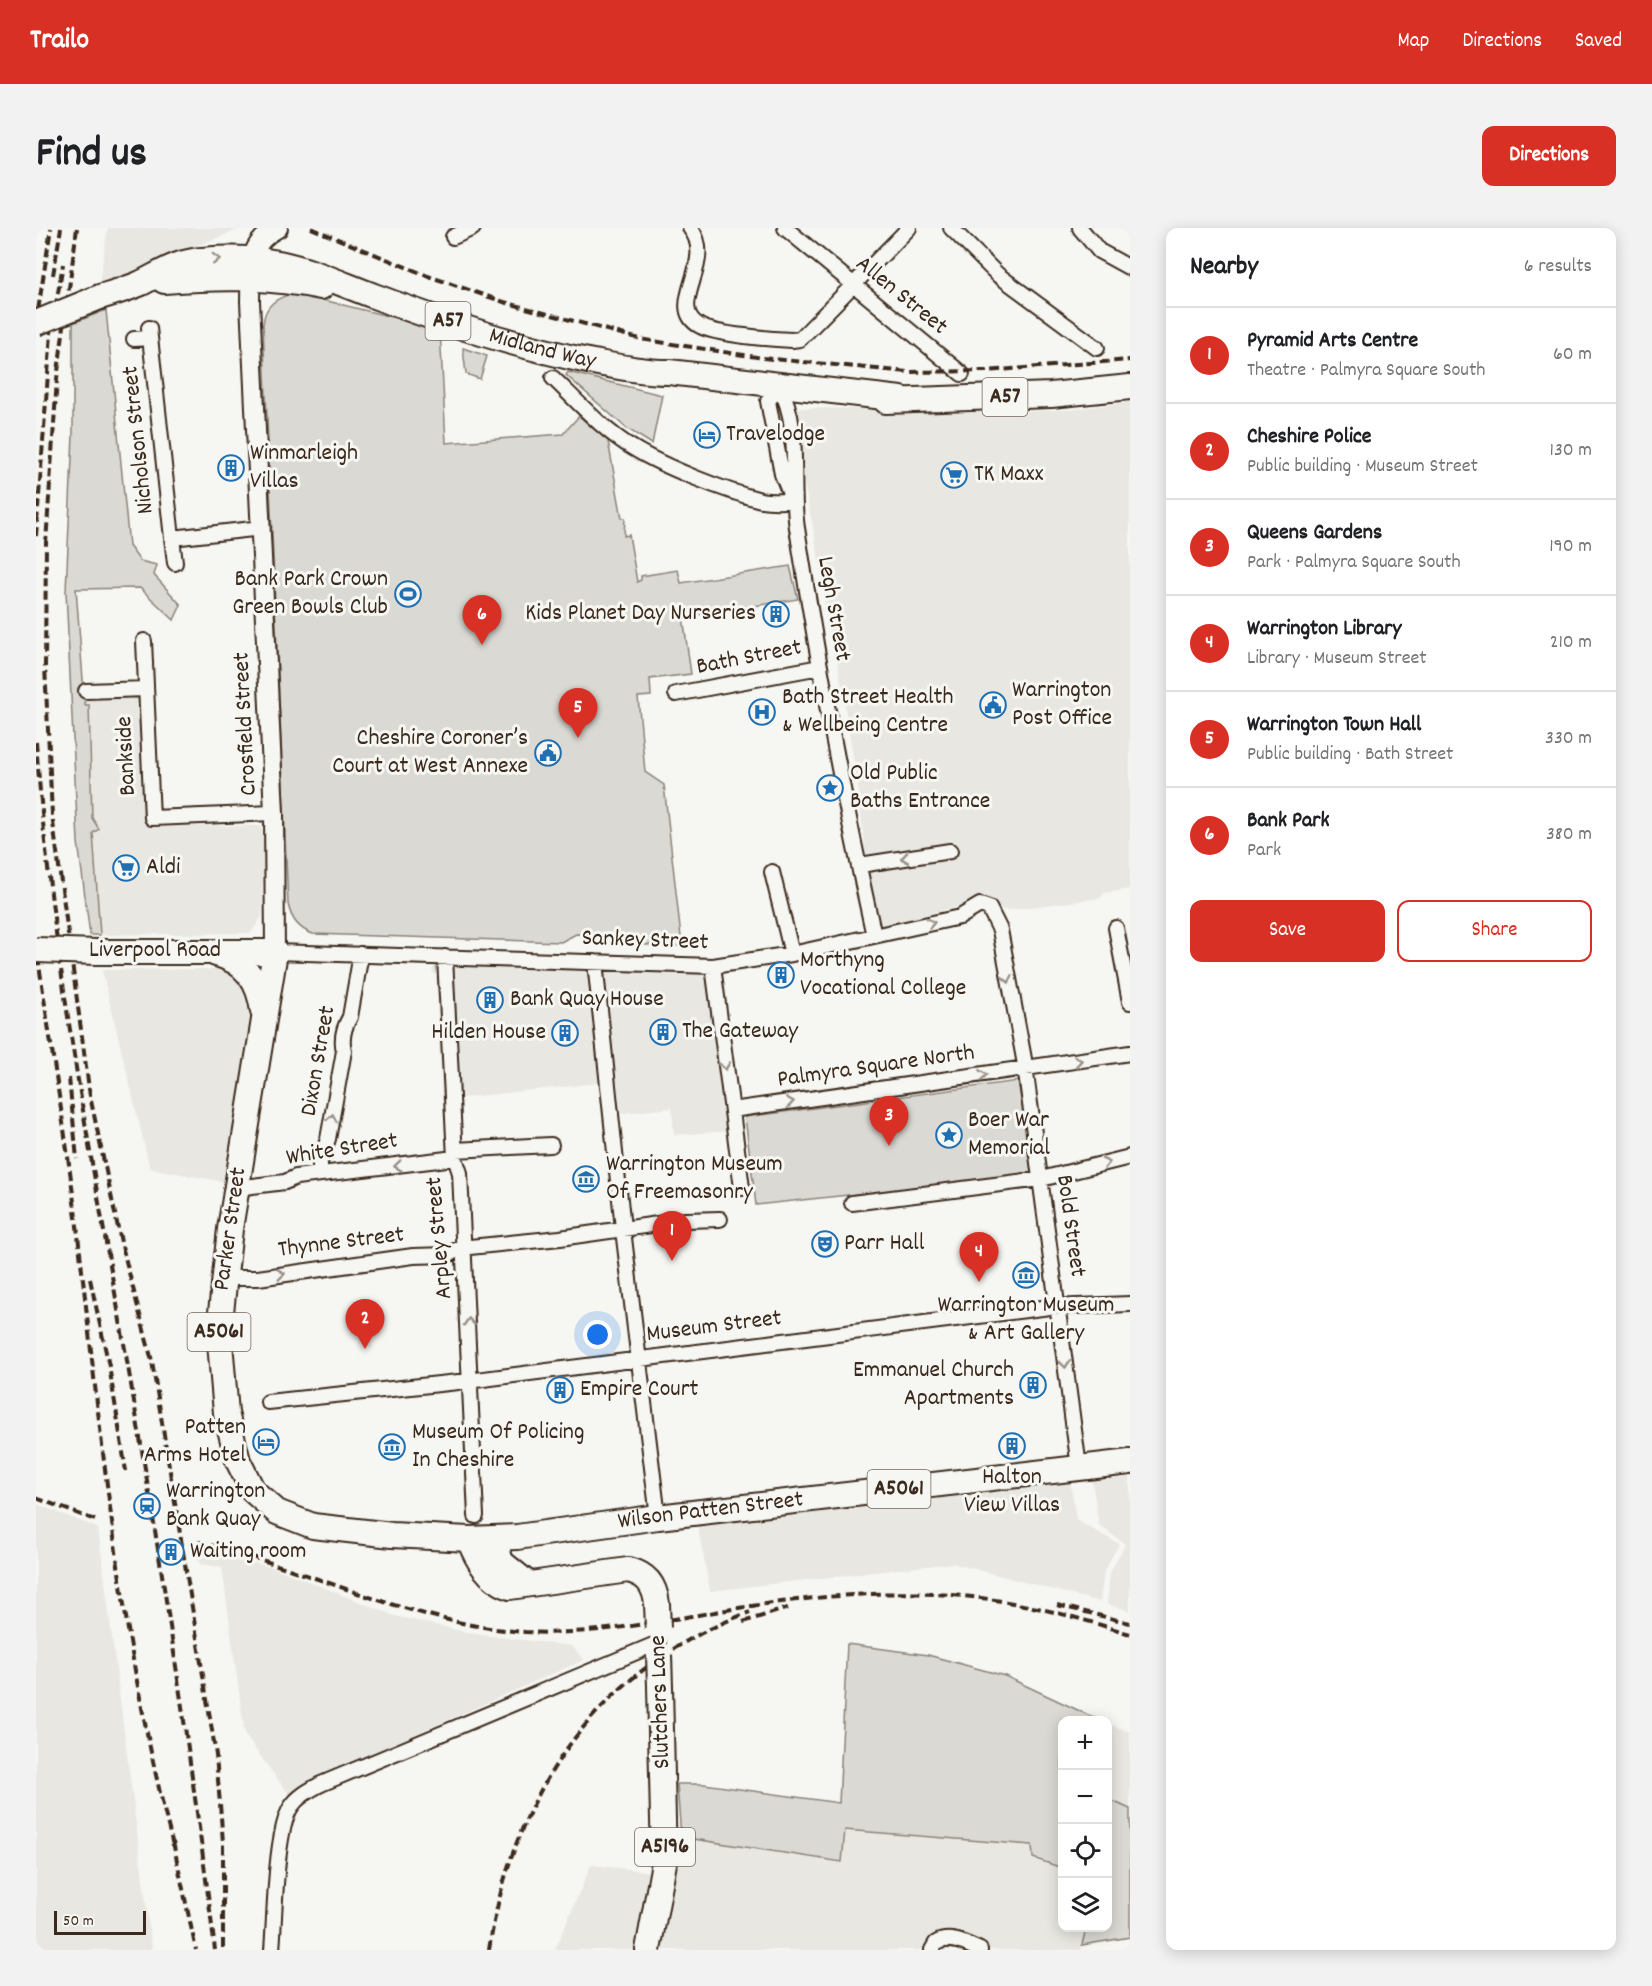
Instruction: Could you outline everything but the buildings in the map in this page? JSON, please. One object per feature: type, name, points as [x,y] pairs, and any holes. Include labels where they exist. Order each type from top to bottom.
[{"type":"highway","name":"A57","points":[[36,323],[140,283],[199,277],[252,268]]},
{"type":"highway","name":"Midland Way","points":[[252,268],[373,296],[524,345],[645,372],[669,372],[779,396],[901,399],[1051,395],[1122,387]]},
{"type":"highway","name":"Liverpool Road","points":[[36,950],[274,952]]},
{"type":"highway","points":[[203,952],[219,955],[242,966],[256,982],[264,1016]]},
{"type":"highway","name":"Parker Street","points":[[274,952],[236,1188],[223,1278],[219,1331],[220,1362],[233,1445],[242,1471],[253,1491],[267,1505],[291,1519]]},
{"type":"highway","name":"Wilson Patten Street","points":[[291,1519],[314,1526],[392,1536],[494,1538],[1130,1462]]},
{"type":"highway","points":[[494,1538],[501,1562],[526,1583]]},
{"type":"highway","name":"Slutchers Lane","points":[[469,1539],[485,1570],[498,1583],[510,1587],[628,1570],[646,1577],[655,1593],[660,1687],[664,1863],[648,1950]]},
{"type":"street","points":[[252,268],[257,243],[278,228]]},
{"type":"street","points":[[453,237],[473,228]]},
{"type":"street","points":[[690,228],[697,238],[700,253],[688,296],[687,308],[692,319],[709,330],[785,340],[800,339],[909,228]]},
{"type":"street","name":"Allen Street","points":[[784,228],[962,374]]},
{"type":"street","points":[[951,228],[998,275],[1096,348]]},
{"type":"street","points":[[1080,228],[1100,252],[1130,268]]},
{"type":"street","name":"Crosfield Street","points":[[252,268],[251,340],[262,528],[274,813],[274,952]]},
{"type":"street","name":"Nicholson Street","points":[[134,339],[150,333],[175,563]]},
{"type":"street","points":[[553,378],[609,431],[632,448],[671,466],[752,497],[768,501],[793,501]]},
{"type":"street","name":"Legh Street","points":[[779,396],[795,466],[793,501],[820,667],[874,936]]},
{"type":"street","name":"Legh Street","points":[[779,396],[782,474],[793,501]]},
{"type":"street","name":"Nicholson Street","points":[[172,538],[262,528]]},
{"type":"street","name":"Bankside","points":[[144,642],[152,818],[274,813]]},
{"type":"street","name":"Bath Street","points":[[684,690],[820,667]]},
{"type":"street","points":[[86,691],[146,689]]},
{"type":"street","points":[[860,865],[950,852]]},
{"type":"street","points":[[772,872],[792,954]]},
{"type":"street","name":"Sankey Street","points":[[274,952],[713,966],[792,954],[960,917],[980,905],[989,908],[998,922]]},
{"type":"street","name":"Bold Street","points":[[998,922],[1026,1068],[1079,1467]]},
{"type":"street","points":[[1116,928],[1130,1002]]},
{"type":"street","name":"Dixon Street","points":[[320,1174],[320,1162],[328,1139],[343,1054],[344,1034],[350,1017],[361,954]]},
{"type":"street","name":"Arpley Street","points":[[445,957],[455,1154],[460,1173],[471,1360],[468,1381],[476,1516]]},
{"type":"street","points":[[595,962],[623,1229],[658,1517]]},
{"type":"street","points":[[713,966],[742,1188]]},
{"type":"street","name":"Palmyra Square North","points":[[732,1110],[1130,1053]]},
{"type":"street","name":"White Street","points":[[236,1188],[455,1154],[551,1145]]},
{"type":"street","points":[[852,1203],[1041,1179],[1130,1157]]},
{"type":"street","name":"Thynne Street","points":[[223,1278],[258,1278],[413,1256],[448,1255],[464,1248],[720,1219]]},
{"type":"street","name":"Museum Street","points":[[268,1402],[468,1381],[1058,1306],[1130,1304]]},
{"type":"street","points":[[272,1950],[282,1829],[291,1807],[304,1793],[658,1642]]},
{"type":"street","points":[[932,1950],[936,1943],[948,1940],[964,1942],[980,1950]]},
{"type":"shaded area","points":[[108,228],[242,228],[99,285]]},
{"type":"shaded area","points":[[295,293],[440,329],[446,443],[563,434],[579,416],[608,441],[622,518],[625,518],[624,536],[629,535],[637,582],[641,580],[641,576],[678,570],[681,583],[790,566],[798,599],[683,617],[691,674],[650,679],[651,696],[638,697],[645,772],[664,785],[682,946],[619,944],[608,935],[576,934],[561,942],[313,934],[299,926],[293,919],[288,904],[263,325],[266,312],[273,303]]},
{"type":"shaded area","points":[[106,310],[129,546],[140,561],[157,565],[154,575],[181,605],[174,620],[140,588],[76,589],[85,705],[89,705],[92,818],[99,829],[93,833],[100,935],[90,935],[78,842],[66,591],[73,435],[73,323]]},
{"type":"shaded area","points":[[463,348],[487,356],[480,379],[466,374]]},
{"type":"shaded area","points":[[568,372],[662,395],[652,444],[626,428],[566,375]]},
{"type":"shaded area","points":[[1130,402],[1130,889],[1104,893],[1101,898],[1008,910],[964,905],[879,927],[867,870],[858,785],[834,642],[830,641],[823,580],[790,408],[1035,411],[1068,410]]},
{"type":"shaded area","points":[[149,694],[151,825],[261,826],[264,844],[262,916],[251,933],[95,935],[80,696]]},
{"type":"shaded area","points":[[435,966],[709,973],[730,1131],[674,1135],[672,1108],[602,1115],[598,1083],[442,1100],[436,975],[432,971]]},
{"type":"shaded area","points":[[225,969],[237,979],[255,1007],[235,1184],[150,1168],[102,970]]},
{"type":"shaded area","points":[[1018,1081],[1034,1175],[756,1205],[745,1117]]},
{"type":"shaded area","points":[[1130,1477],[1130,1611],[1107,1604],[1110,1573],[1125,1544],[1099,1525],[1092,1481]]},
{"type":"shaded area","points":[[1070,1479],[1076,1520],[1119,1544],[1104,1571],[1100,1602],[952,1563],[710,1591],[697,1523]]},
{"type":"shaded area","points":[[36,1504],[98,1528],[152,1950],[36,1950]]},
{"type":"shaded area","points":[[196,1551],[272,1567],[395,1616],[475,1634],[572,1646],[584,1660],[305,1783],[290,1796],[245,1735],[222,1567],[200,1564]]},
{"type":"shaded area","points":[[847,1644],[928,1655],[1005,1676],[1090,1716],[1058,1716],[1058,1867],[1033,1858],[1032,1845],[845,1830],[842,1862],[681,1837],[677,1784],[704,1784],[839,1803]]},
{"type":"shaded area","points":[[1112,1725],[1130,1732],[1130,1809],[1112,1801]]},
{"type":"shaded area","points":[[1112,1801],[1130,1809],[1130,1937],[1082,1945],[1085,1932],[1112,1932]]},
{"type":"shaded area","points":[[844,1830],[1032,1845],[1033,1858],[1058,1867],[1058,1932],[1085,1932],[1081,1950],[660,1950],[681,1837],[841,1862]]},
{"type":"shaded area","points":[[591,1865],[653,1872],[638,1950],[555,1950]]},
{"type":"railway","points":[[36,323],[51,228]]},
{"type":"railway","points":[[53,275],[61,228]]},
{"type":"railway","points":[[77,228],[57,379],[46,543],[45,666],[52,815],[90,1096],[121,1242],[152,1361],[216,1755],[223,1842],[223,1950]]},
{"type":"railway","points":[[311,228],[428,276],[504,302],[640,339],[763,358],[908,372],[986,371],[1130,360]]},
{"type":"railway","points":[[36,536],[51,333],[63,264]]},
{"type":"railway","points":[[36,742],[61,971],[162,1574],[185,1724],[215,1950]]},
{"type":"railway","points":[[36,943],[75,1206],[105,1473],[127,1625],[140,1700],[174,1849]]},
{"type":"railway","points":[[69,1078],[77,1159]]},
{"type":"railway","points":[[90,1279],[109,1366],[126,1471]]},
{"type":"railway","points":[[36,1498],[95,1520]]},
{"type":"railway","points":[[198,1542],[280,1566],[400,1607],[482,1627],[525,1632],[589,1631],[807,1599],[915,1593],[1012,1603],[1063,1614],[1130,1634]]},
{"type":"railway","points":[[1057,1605],[1130,1623]]},
{"type":"railway","points":[[743,1622],[788,1608]]},
{"type":"railway","points":[[489,1950],[501,1892],[518,1838],[542,1788],[571,1743],[607,1702],[648,1666],[696,1636],[750,1612]]},
{"type":"railway","points":[[173,1842],[196,1950]]},
{"type":"place","name":"Travelodge","points":[[707,435]]},
{"type":"place","name":"Winmarleigh Villas","points":[[231,468]]},
{"type":"place","name":"TK Maxx","points":[[954,475]]},
{"type":"place","name":"Bank Park Crown Green Bowls Club","points":[[408,594]]},
{"type":"place","name":"Kids Planet Day Nurseries","points":[[776,614]]},
{"type":"place","name":"Bank Park","points":[[482,645]]},
{"type":"place","name":"Warrington Post Office","points":[[993,705]]},
{"type":"place","name":"Bath Street Health & Wellbeing Centre","points":[[762,712]]},
{"type":"place","name":"Warrington Town Hall","points":[[578,738]]},
{"type":"place","name":"Cheshire Coroner’s Court at West Annexe","points":[[548,753]]},
{"type":"place","name":"Old Public Baths Entrance","points":[[830,788]]},
{"type":"place","name":"Aldi","points":[[126,868]]},
{"type":"place","name":"Morthyng Vocational College","points":[[781,975]]},
{"type":"place","name":"Bank Quay House","points":[[490,1000]]},
{"type":"place","name":"The Gateway","points":[[663,1032]]},
{"type":"place","name":"Hilden House","points":[[565,1033]]},
{"type":"place","name":"Boer War Memorial","points":[[949,1135]]},
{"type":"place","name":"Queens Gardens","points":[[889,1146]]},
{"type":"place","name":"Warrington Museum Of Freemasonry","points":[[586,1179]]},
{"type":"place","name":"Parr Hall","points":[[825,1244]]},
{"type":"place","name":"Pyramid Arts Centre","points":[[672,1261]]},
{"type":"place","name":"Warrington Museum & Art Gallery","points":[[1026,1275]]},
{"type":"place","name":"Warrington Library","points":[[979,1282]]},
{"type":"place","name":"Cheshire Police","points":[[365,1349]]},
{"type":"place","name":"Emmanuel Church Apartments","points":[[1033,1385]]},
{"type":"place","name":"Empire Court","points":[[560,1390]]},
{"type":"place","name":"Patten Arms Hotel","points":[[266,1442]]},
{"type":"place","name":"Halton View Villas","points":[[1012,1446]]},
{"type":"place","name":"Museum Of Policing In Cheshire","points":[[392,1447]]},
{"type":"place","name":"Warrington Bank Quay","points":[[147,1506]]},
{"type":"place","name":"Waiting room","points":[[171,1552]]}]
